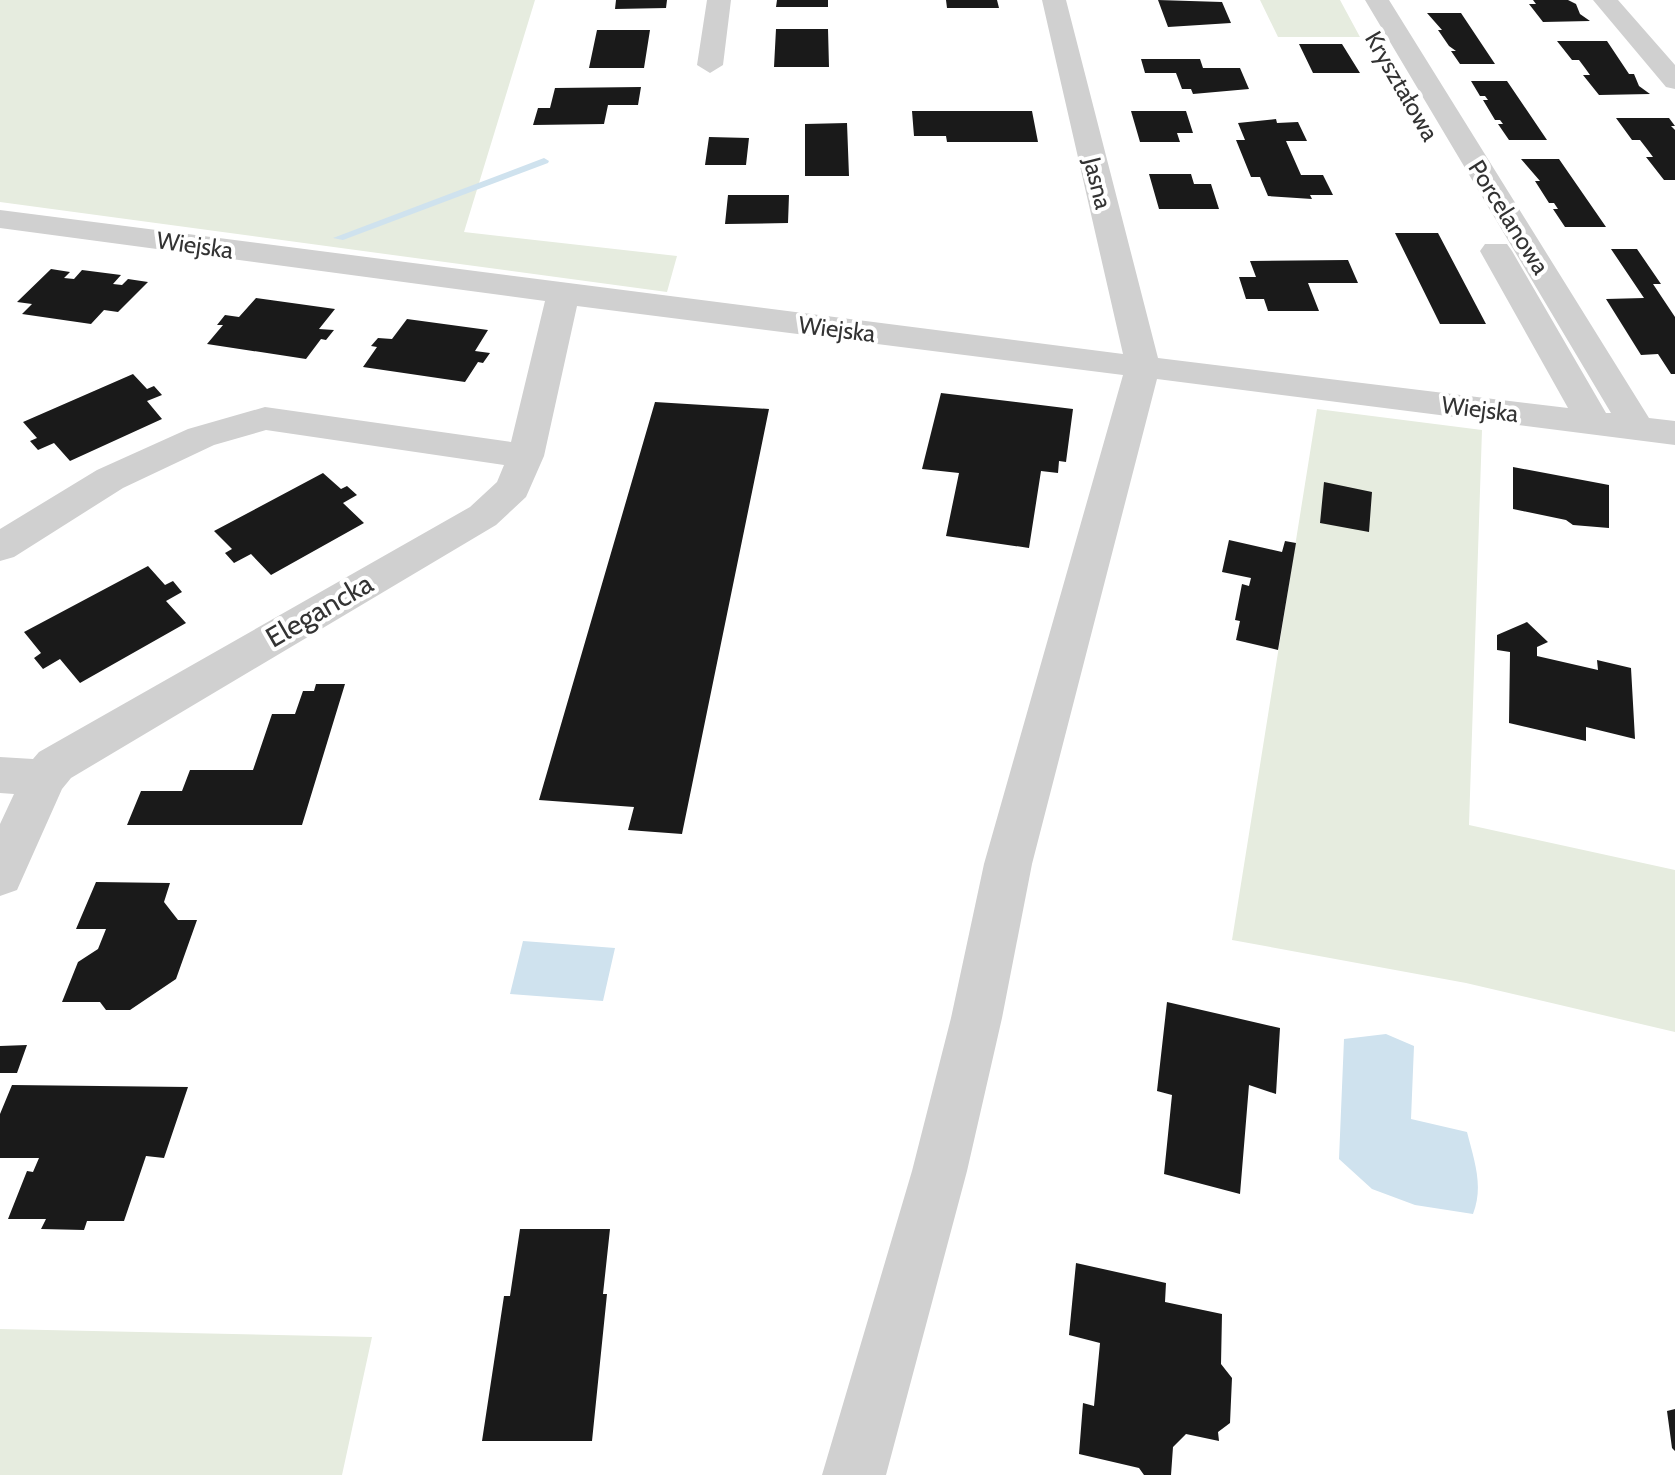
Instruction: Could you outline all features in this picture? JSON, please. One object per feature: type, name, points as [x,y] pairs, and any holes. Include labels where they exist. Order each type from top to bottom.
[{"type":"street","points":[[710,65],[719,0]]},
{"type":"street","name":"Jasna","points":[[1054,0],[1143,366]]},
{"type":"street","points":[[1605,0],[1675,81]]},
{"type":"street","name":"Kryształowa","points":[[1370,2],[1594,423]]},
{"type":"street","name":"Porcelanowa","points":[[1370,2],[1638,429]]},
{"type":"street","name":"Wiejska","points":[[0,219],[563,295],[1675,433]]},
{"type":"street","name":"Elegancka","points":[[0,875],[44,778],[71,754],[483,516],[513,488],[526,456],[563,295]]},
{"type":"street","points":[[854,1475],[912,1281],[996,929],[1008,864],[1143,366]]},
{"type":"street","points":[[0,547],[110,479],[201,437],[265,418],[526,456]]},
{"type":"street","points":[[0,775],[44,778]]},
{"type":"shaded area","points":[[0,0],[535,0],[464,232],[677,256],[667,292],[0,202]]},
{"type":"shaded area","points":[[1260,0],[1340,0],[1360,37],[1278,37]]},
{"type":"shaded area","points":[[1317,409],[1482,430],[1469,825],[1675,870],[1675,1032],[1466,983],[1232,940]]},
{"type":"shaded area","points":[[0,1329],[372,1337],[342,1475],[0,1475]]},
{"type":"water","points":[[523,941],[615,948],[603,1001],[510,994]]},
{"type":"water","points":[[1386,1034],[1414,1046],[1411,1119],[1467,1132],[1478,1183],[1473,1214],[1415,1205],[1372,1189],[1339,1159],[1344,1039]]},
{"type":"building","points":[[616,0],[667,0],[666,8],[615,9]]},
{"type":"building","points":[[777,0],[828,0],[828,7],[776,7]]},
{"type":"building","points":[[946,0],[997,0],[999,8],[947,8]]},
{"type":"building","points":[[1158,0],[1222,2],[1231,23],[1168,27]]},
{"type":"building","points":[[1533,0],[1568,0],[1576,4],[1580,14],[1590,21],[1543,22],[1529,4],[1536,4]]},
{"type":"building","points":[[1427,13],[1461,13],[1495,64],[1460,64],[1451,51],[1456,51],[1449,46],[1438,30],[1442,30]]},
{"type":"building","points":[[776,29],[828,29],[829,67],[774,67]]},
{"type":"building","points":[[597,30],[650,30],[644,68],[589,68]]},
{"type":"building","points":[[1557,41],[1607,41],[1629,74],[1634,74],[1639,86],[1650,94],[1599,95],[1583,75],[1590,75],[1579,60],[1572,60]]},
{"type":"building","points":[[1299,44],[1342,44],[1360,73],[1313,73]]},
{"type":"building","points":[[1141,59],[1200,59],[1203,68],[1240,68],[1249,89],[1193,94],[1191,89],[1182,89],[1176,73],[1145,73]]},
{"type":"building","points":[[1471,81],[1507,81],[1547,140],[1509,140],[1498,124],[1503,124],[1495,120],[1483,100],[1488,100],[1480,96]]},
{"type":"building","points":[[641,87],[638,105],[608,105],[604,124],[533,125],[538,108],[550,108],[555,88]]},
{"type":"building","points":[[912,111],[1032,111],[1038,142],[947,142],[946,136],[914,136]]},
{"type":"building","points":[[1131,111],[1186,111],[1193,133],[1177,133],[1180,142],[1140,142]]},
{"type":"building","points":[[1616,118],[1669,118],[1675,126],[1671,126],[1675,130],[1675,180],[1664,180],[1646,157],[1653,157],[1647,149],[1640,140],[1632,140]]},
{"type":"building","points":[[1276,119],[1277,123],[1298,122],[1307,141],[1286,141],[1301,175],[1323,175],[1333,195],[1310,195],[1312,199],[1268,196],[1260,177],[1251,177],[1236,140],[1245,140],[1238,123]]},
{"type":"building","points":[[847,123],[849,176],[805,176],[805,124]]},
{"type":"building","points":[[709,137],[749,138],[746,165],[705,165]]},
{"type":"building","points":[[1521,159],[1559,159],[1606,227],[1565,227],[1553,209],[1558,209],[1554,203],[1549,203],[1535,181],[1540,181]]},
{"type":"building","points":[[1149,174],[1191,174],[1194,184],[1211,184],[1219,209],[1159,209]]},
{"type":"building","points":[[728,195],[789,195],[788,223],[725,224]]},
{"type":"building","points":[[1395,233],[1438,233],[1486,324],[1440,324]]},
{"type":"building","points":[[1611,249],[1637,249],[1661,284],[1653,284],[1675,317],[1675,374],[1671,374],[1658,354],[1641,355],[1606,299],[1644,298]]},
{"type":"building","points":[[1348,260],[1358,283],[1308,283],[1319,311],[1268,311],[1264,299],[1246,299],[1239,277],[1256,277],[1250,261]]},
{"type":"building","points":[[51,269],[70,272],[64,278],[74,279],[82,270],[121,275],[113,284],[122,285],[128,279],[148,282],[118,312],[104,310],[91,324],[22,314],[32,304],[17,302]]},
{"type":"building","points":[[256,298],[335,309],[319,329],[334,330],[326,340],[321,339],[306,359],[207,344],[223,325],[217,325],[225,315],[239,317]]},
{"type":"building","points":[[407,319],[488,330],[475,351],[490,353],[483,363],[478,362],[465,382],[363,367],[377,347],[371,346],[378,338],[392,339]]},
{"type":"building","points":[[133,374],[147,389],[154,386],[162,395],[147,401],[162,419],[70,461],[54,443],[38,450],[30,441],[37,438],[23,422]]},
{"type":"building","points":[[941,393],[1073,409],[1066,462],[1059,461],[1058,473],[1041,471],[1029,548],[946,536],[959,473],[922,469]]},
{"type":"building","points":[[655,402],[769,409],[682,834],[628,830],[634,807],[539,800]]},
{"type":"building","points":[[1513,467],[1609,485],[1609,528],[1573,525],[1566,520],[1513,509]]},
{"type":"building","points":[[323,473],[341,489],[347,486],[357,495],[343,503],[364,523],[271,575],[251,554],[234,563],[225,553],[232,549],[214,531]]},
{"type":"building","points":[[1324,482],[1372,492],[1369,532],[1320,523]]},
{"type":"building","points":[[1229,540],[1282,552],[1285,541],[1296,543],[1278,650],[1236,640],[1240,621],[1235,620],[1242,584],[1249,586],[1251,578],[1222,572]]},
{"type":"building","points":[[148,566],[165,585],[173,581],[182,592],[166,601],[186,623],[80,683],[60,659],[43,669],[34,658],[41,653],[24,632]]},
{"type":"building","points":[[1527,622],[1548,642],[1537,647],[1537,656],[1598,670],[1597,660],[1631,668],[1635,739],[1586,727],[1586,741],[1509,723],[1510,652],[1497,650],[1497,635]]},
{"type":"building","points":[[316,684],[345,684],[302,825],[127,825],[141,791],[182,791],[190,770],[253,770],[272,714],[295,714],[303,691],[314,691]]},
{"type":"building","points":[[96,882],[170,883],[164,902],[178,920],[197,920],[176,979],[130,1010],[106,1010],[100,1002],[62,1002],[78,962],[98,949],[106,929],[76,929]]},
{"type":"building","points":[[1167,1002],[1280,1028],[1276,1094],[1249,1085],[1240,1194],[1164,1174],[1172,1095],[1157,1091]]},
{"type":"building","points":[[27,1045],[17,1073],[0,1073],[0,1046]]},
{"type":"building","points":[[12,1085],[188,1087],[164,1158],[146,1156],[124,1221],[87,1221],[84,1230],[41,1229],[46,1219],[8,1219],[27,1171],[33,1172],[39,1158],[0,1158],[0,1114]]},
{"type":"building","points":[[520,1229],[610,1229],[603,1294],[607,1294],[592,1441],[482,1441],[504,1296],[510,1296]]},
{"type":"building","points":[[1076,1263],[1166,1283],[1165,1302],[1222,1314],[1221,1364],[1232,1378],[1230,1423],[1218,1432],[1219,1441],[1186,1434],[1173,1447],[1171,1475],[1144,1475],[1139,1468],[1079,1454],[1083,1403],[1094,1406],[1100,1343],[1069,1335]]},
{"type":"building","points":[[1675,1409],[1675,1451],[1667,1411]]},
{"type":"waterway","points":[[339,238],[544,161]]}]
